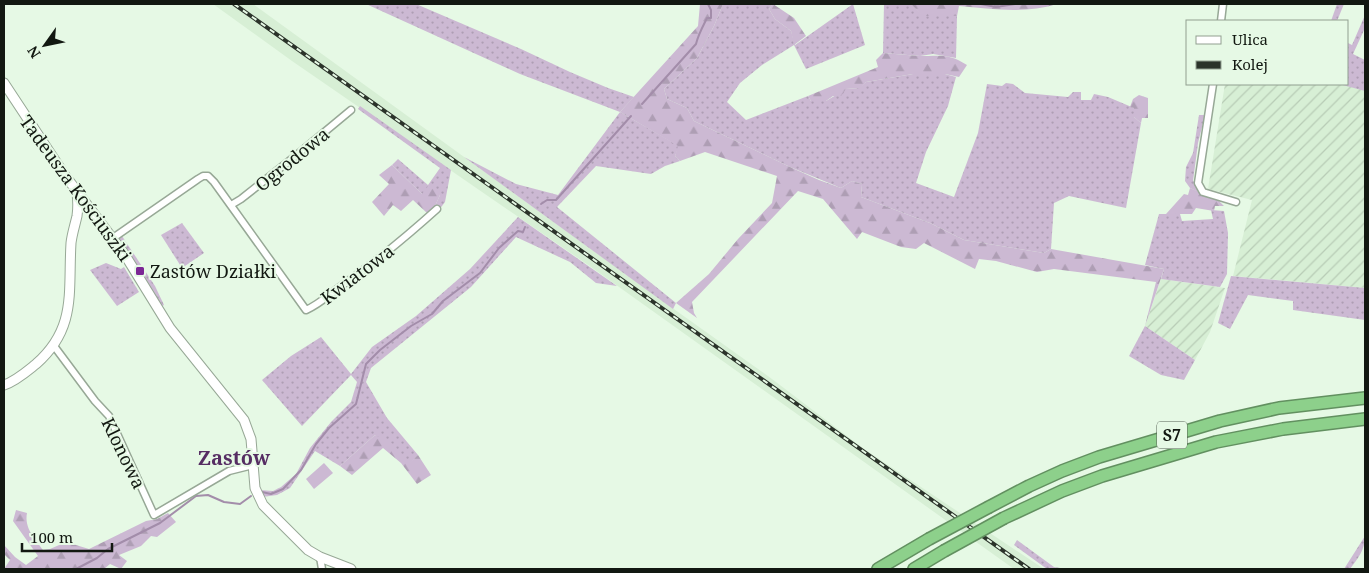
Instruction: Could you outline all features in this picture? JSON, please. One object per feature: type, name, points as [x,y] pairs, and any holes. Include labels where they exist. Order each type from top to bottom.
[{"type":"highway","name":"S7","points":[[878,569],[929,539],[1046,478],[1099,457],[1220,421],[1279,408],[1365,398]]},
{"type":"highway","name":"S7","points":[[914,569],[1004,518],[1062,491],[1102,476],[1216,442],[1283,429],[1365,419]]},
{"type":"street","points":[[1221,20],[1224,4]]},
{"type":"street","name":"Tadeusza Kościuszki","points":[[4,84],[78,193],[113,238],[170,328],[244,420],[251,438],[255,488],[263,505],[304,546],[320,557],[345,568]]},
{"type":"street","points":[[1212,85],[1198,183],[1203,192],[1236,202]]},
{"type":"street","name":"Ogrodowa","points":[[231,205],[298,154],[351,110]]},
{"type":"street","name":"Kwiatowa","points":[[113,238],[203,176],[208,176],[306,310],[315,306],[363,271],[403,239],[436,208]]},
{"type":"street","points":[[4,385],[25,373],[54,346],[62,332],[69,302],[72,240],[77,216],[78,193]]},
{"type":"street","points":[[77,216],[90,209]]},
{"type":"street","name":"Klonowa","points":[[54,346],[95,401],[109,416],[154,515],[230,471],[252,465]]},
{"type":"street","points":[[320,557],[322,569]]},
{"type":"shaded area","points":[[213,4],[253,4],[772,379],[864,449],[1044,569],[1014,569],[591,267],[292,61]]},
{"type":"shaded area","points":[[1225,85],[1343,85],[1365,90],[1365,288],[1233,276],[1252,200],[1208,189]]},
{"type":"shaded area","points":[[1161,279],[1225,288],[1210,332],[1195,360],[1145,326]]},
{"type":"green space","points":[[366,4],[416,4],[570,72],[634,97],[620,112],[520,74]]},
{"type":"green space","points":[[700,4],[723,4],[697,58],[664,89],[667,99],[687,108],[694,121],[819,180],[841,188],[852,181],[862,184],[861,197],[930,223],[964,240],[1044,253],[1051,249],[1164,269],[1145,326],[1156,282],[1054,269],[1037,272],[996,261],[979,259],[975,269],[924,243],[916,249],[901,247],[862,232],[857,239],[823,199],[798,191],[692,302],[697,318],[676,303],[709,274],[738,239],[772,203],[777,176],[705,152],[680,161],[675,156],[678,146],[620,112],[698,26]]},
{"type":"green space","points":[[723,4],[773,4],[769,9],[775,19],[791,31],[795,45],[853,4],[865,45],[806,69],[794,45],[762,65],[740,83],[727,102],[746,120],[808,96],[811,101],[826,101],[846,89],[859,88],[866,82],[913,74],[945,74],[956,77],[948,106],[926,152],[916,183],[954,197],[978,133],[987,84],[1002,86],[1006,83],[1013,84],[1025,93],[1068,97],[1073,92],[1081,92],[1081,100],[1091,100],[1094,94],[1108,97],[1134,108],[1134,117],[1141,123],[1126,208],[1069,196],[1054,203],[1051,249],[1044,253],[964,240],[930,223],[861,197],[862,184],[852,181],[841,188],[790,167],[694,121],[687,108],[667,99],[664,89],[697,58]]},
{"type":"green space","points":[[773,4],[794,18],[806,36],[794,45],[791,31],[775,19],[769,9]]},
{"type":"green space","points":[[884,4],[911,4],[924,16],[957,16],[956,58],[933,54],[920,56],[883,53]]},
{"type":"green space","points":[[911,4],[1057,4],[1020,10],[959,6],[957,16],[923,16]]},
{"type":"green space","points":[[1337,4],[1344,4],[1337,20],[1331,20]]},
{"type":"green space","points":[[1365,15],[1365,28],[1353,54],[1365,60],[1365,91],[1343,85],[1349,85],[1349,44],[1352,45]]},
{"type":"green space","points":[[883,53],[944,56],[961,61],[967,65],[959,77],[945,74],[913,74],[866,82],[860,88],[846,89],[841,96],[833,96],[826,101],[811,101],[808,96],[878,67],[876,60]]},
{"type":"green space","points":[[1139,95],[1148,98],[1148,118],[1142,118],[1141,123],[1134,117],[1134,108],[1130,107],[1133,99]]},
{"type":"green space","points":[[360,106],[451,170],[445,202],[439,210],[435,206],[440,195],[422,194],[392,165],[398,159],[428,185],[440,168],[358,109]]},
{"type":"green space","points":[[620,112],[679,146],[675,156],[680,161],[665,166],[651,174],[596,166],[557,207],[676,303],[673,309],[464,157],[516,184],[558,195]]},
{"type":"green space","points":[[1199,115],[1205,115],[1198,143],[1193,181],[1196,183],[1198,192],[1190,188],[1185,181],[1186,167],[1193,153]]},
{"type":"green space","points":[[392,165],[422,194],[429,185],[440,195],[435,206],[427,213],[413,200],[401,211],[393,205],[384,216],[372,202],[389,184],[379,175]]},
{"type":"green space","points":[[1190,188],[1219,201],[1224,206],[1215,206],[1214,211],[1196,208],[1192,214],[1166,214],[1184,194],[1188,195]]},
{"type":"green space","points":[[1211,210],[1224,211],[1228,233],[1227,274],[1220,287],[1161,279],[1164,269],[1145,265],[1159,214],[1180,214],[1182,221],[1213,219]]},
{"type":"green space","points":[[518,217],[617,286],[596,283],[570,262],[516,237],[471,287],[371,368],[366,382],[387,418],[418,455],[408,465],[375,435],[340,466],[315,451],[290,488],[277,495],[262,497],[260,490],[273,491],[281,487],[296,474],[310,448],[331,422],[351,402],[357,382],[351,375],[302,426],[262,380],[291,356],[321,337],[351,374],[372,347],[416,316],[470,269]]},
{"type":"green space","points":[[182,223],[204,253],[182,268],[161,235]]},
{"type":"green space","points":[[122,236],[155,286],[164,305],[162,306],[119,239]]},
{"type":"green space","points":[[106,263],[121,269],[124,267],[139,292],[117,306],[90,270]]},
{"type":"green space","points":[[1231,276],[1365,288],[1365,320],[1293,310],[1293,301],[1248,295],[1230,329],[1218,323]]},
{"type":"green space","points":[[1145,326],[1195,360],[1184,380],[1161,375],[1129,356]]},
{"type":"green space","points":[[375,435],[393,444],[408,464],[418,455],[431,475],[417,484],[401,463],[383,448],[352,475],[340,466]]},
{"type":"green space","points":[[324,463],[333,473],[314,489],[306,479]]},
{"type":"green space","points":[[16,510],[27,513],[27,524],[43,550],[66,542],[89,549],[146,521],[157,519],[168,513],[176,522],[157,537],[151,536],[141,546],[119,555],[127,561],[121,569],[110,564],[104,569],[4,569],[10,560],[4,554],[4,545],[26,565],[38,556],[13,521]]},
{"type":"green space","points":[[1365,536],[1364,546],[1358,557],[1350,569],[1344,569]]},
{"type":"green space","points":[[1017,540],[1054,567],[1067,569],[1047,569],[1014,545]]},
{"type":"waterway","points":[[642,104],[696,44],[707,18],[711,18],[711,10],[708,4]]},
{"type":"waterway","points":[[981,4],[996,7],[1015,4]]},
{"type":"waterway","points":[[541,204],[547,200],[556,200],[631,116]]},
{"type":"waterway","points":[[262,492],[271,494],[283,489],[301,470],[316,444],[329,428],[356,404],[366,364],[380,350],[411,326],[432,314],[443,301],[480,273],[499,248],[518,231],[523,232],[525,227]]},
{"type":"waterway","points":[[76,569],[97,558],[108,549],[160,523],[196,496],[208,495],[224,502],[240,504],[251,496]]},
{"type":"railway","points":[[234,4],[1029,569]]},
{"type":"place","name":"Zastów Działki","points":[[140,271]]},
{"type":"district","name":"Zastów","points":[[234,457]]}]
